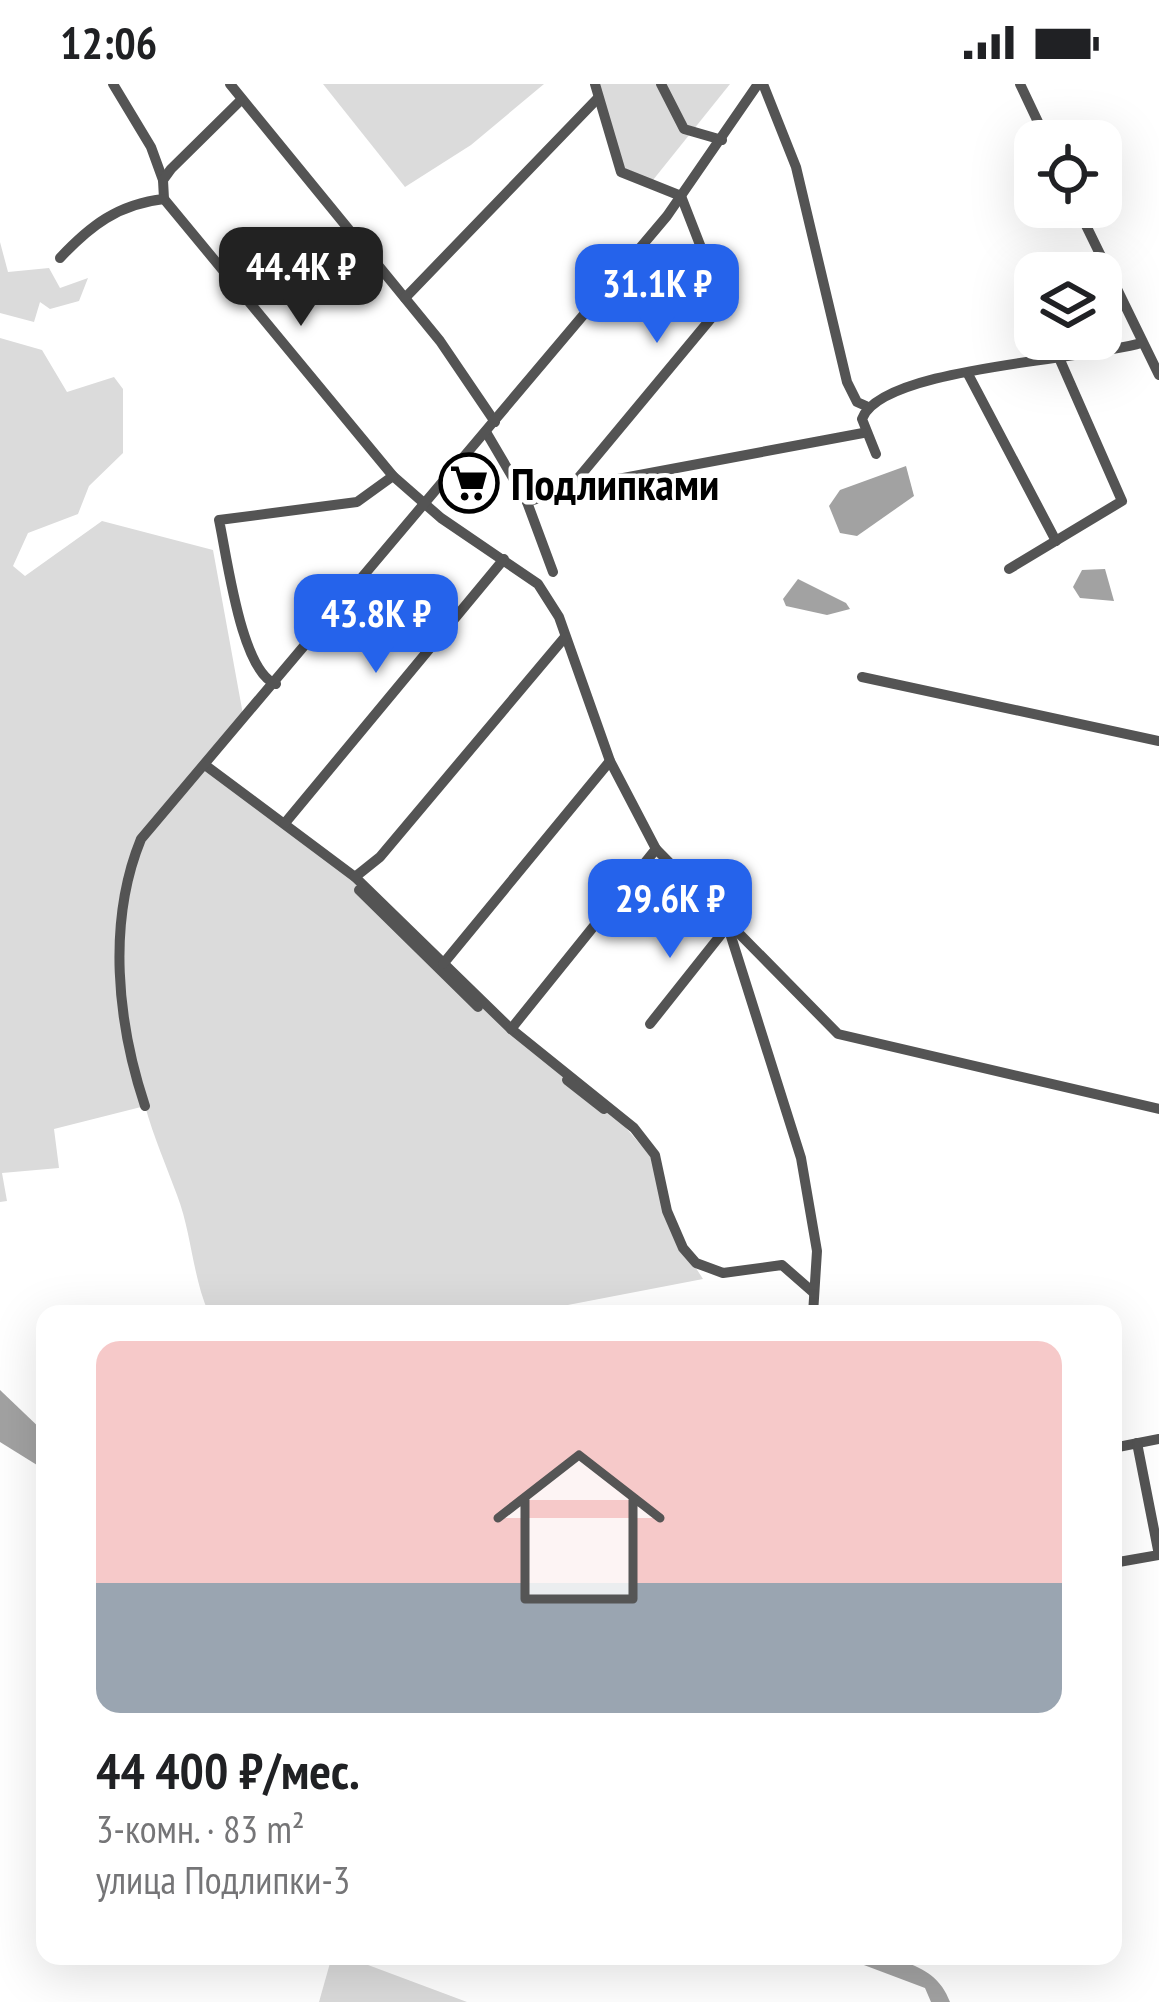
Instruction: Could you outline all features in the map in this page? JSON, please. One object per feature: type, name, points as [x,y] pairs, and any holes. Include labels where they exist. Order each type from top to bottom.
[{"type":"street","points":[[113,84],[152,147],[164,199],[393,476],[538,584],[565,637],[610,761],[656,850],[728,927],[838,1034],[1159,1109]]},
{"type":"street","points":[[230,84],[455,365],[527,502],[553,572]]},
{"type":"street","points":[[570,488],[723,304],[681,196],[621,172],[596,84]]},
{"type":"street","points":[[661,84],[684,129],[722,140]]},
{"type":"street","points":[[146,1106],[132,1067],[118,923],[141,839],[276,684],[681,196],[760,84]]},
{"type":"street","points":[[760,84],[796,167],[847,382],[856,402],[866,406],[929,380],[1060,360],[1123,496],[1009,569]]},
{"type":"street","points":[[1020,84],[1037,120]]},
{"type":"street","points":[[405,298],[598,98]]},
{"type":"street","points":[[163,180],[240,101]]},
{"type":"street","points":[[60,258],[104,218],[164,199]]},
{"type":"street","points":[[1087,228],[1159,375]]},
{"type":"street","points":[[1122,348],[1141,344]]},
{"type":"street","points":[[968,374],[1056,541]]},
{"type":"street","points":[[866,406],[863,433],[876,454]]},
{"type":"street","points":[[527,502],[570,488],[863,433]]},
{"type":"street","points":[[276,684],[257,671],[248,650],[220,520],[357,502],[393,476]]},
{"type":"street","points":[[285,823],[504,559]]},
{"type":"street","points":[[351,875],[392,842],[565,637]]},
{"type":"street","points":[[862,677],[1159,741]]},
{"type":"street","points":[[443,964],[610,761]]},
{"type":"street","points":[[205,765],[351,875],[511,1029],[599,1095],[656,1155],[667,1211],[682,1248],[696,1263],[723,1273],[782,1265],[814,1293]]},
{"type":"street","points":[[511,1029],[656,850]]},
{"type":"street","points":[[351,875],[367,900],[458,989],[656,1155]]},
{"type":"street","points":[[650,1024],[728,927]]},
{"type":"street","points":[[728,927],[801,1158],[817,1251],[813,1305]]},
{"type":"street","points":[[1122,1446],[1159,1439]]},
{"type":"street","points":[[1122,1561],[1159,1555],[1137,1443]]},
{"type":"shaded area","points":[[323,84],[544,84],[471,145],[405,187]]},
{"type":"shaded area","points":[[595,84],[730,84],[653,180],[628,179]]},
{"type":"shaded area","points":[[0,242],[8,272],[49,268],[60,288],[88,278],[79,301],[50,309],[40,302],[34,322],[0,313]]},
{"type":"shaded area","points":[[0,338],[42,350],[67,392],[114,377],[123,389],[123,453],[89,486],[78,514],[28,533],[13,566],[25,576],[102,521],[213,550],[244,720],[206,764],[322,852],[511,1029],[611,1111],[655,1161],[683,1248],[703,1279],[568,1305],[206,1305],[182,1210],[145,1106],[54,1129],[59,1168],[2,1173],[7,1201],[0,1202]]},
{"type":"shaded area","points":[[906,466],[914,496],[857,536],[840,533],[829,506],[840,490]]},
{"type":"shaded area","points":[[1105,569],[1114,601],[1080,598],[1073,587],[1082,570]]},
{"type":"shaded area","points":[[798,579],[850,609],[827,615],[786,606],[783,599]]},
{"type":"shaded area","points":[[0,1390],[36,1424],[36,1464],[0,1442]]},
{"type":"shaded area","points":[[329,1965],[368,1965],[467,2002],[319,2002]]},
{"type":"shaded area","points":[[864,1965],[919,1968],[932,1976],[950,2002],[931,2002],[925,1988]]},
{"type":"place","name":"Подлипками","points":[[469,483]]}]
